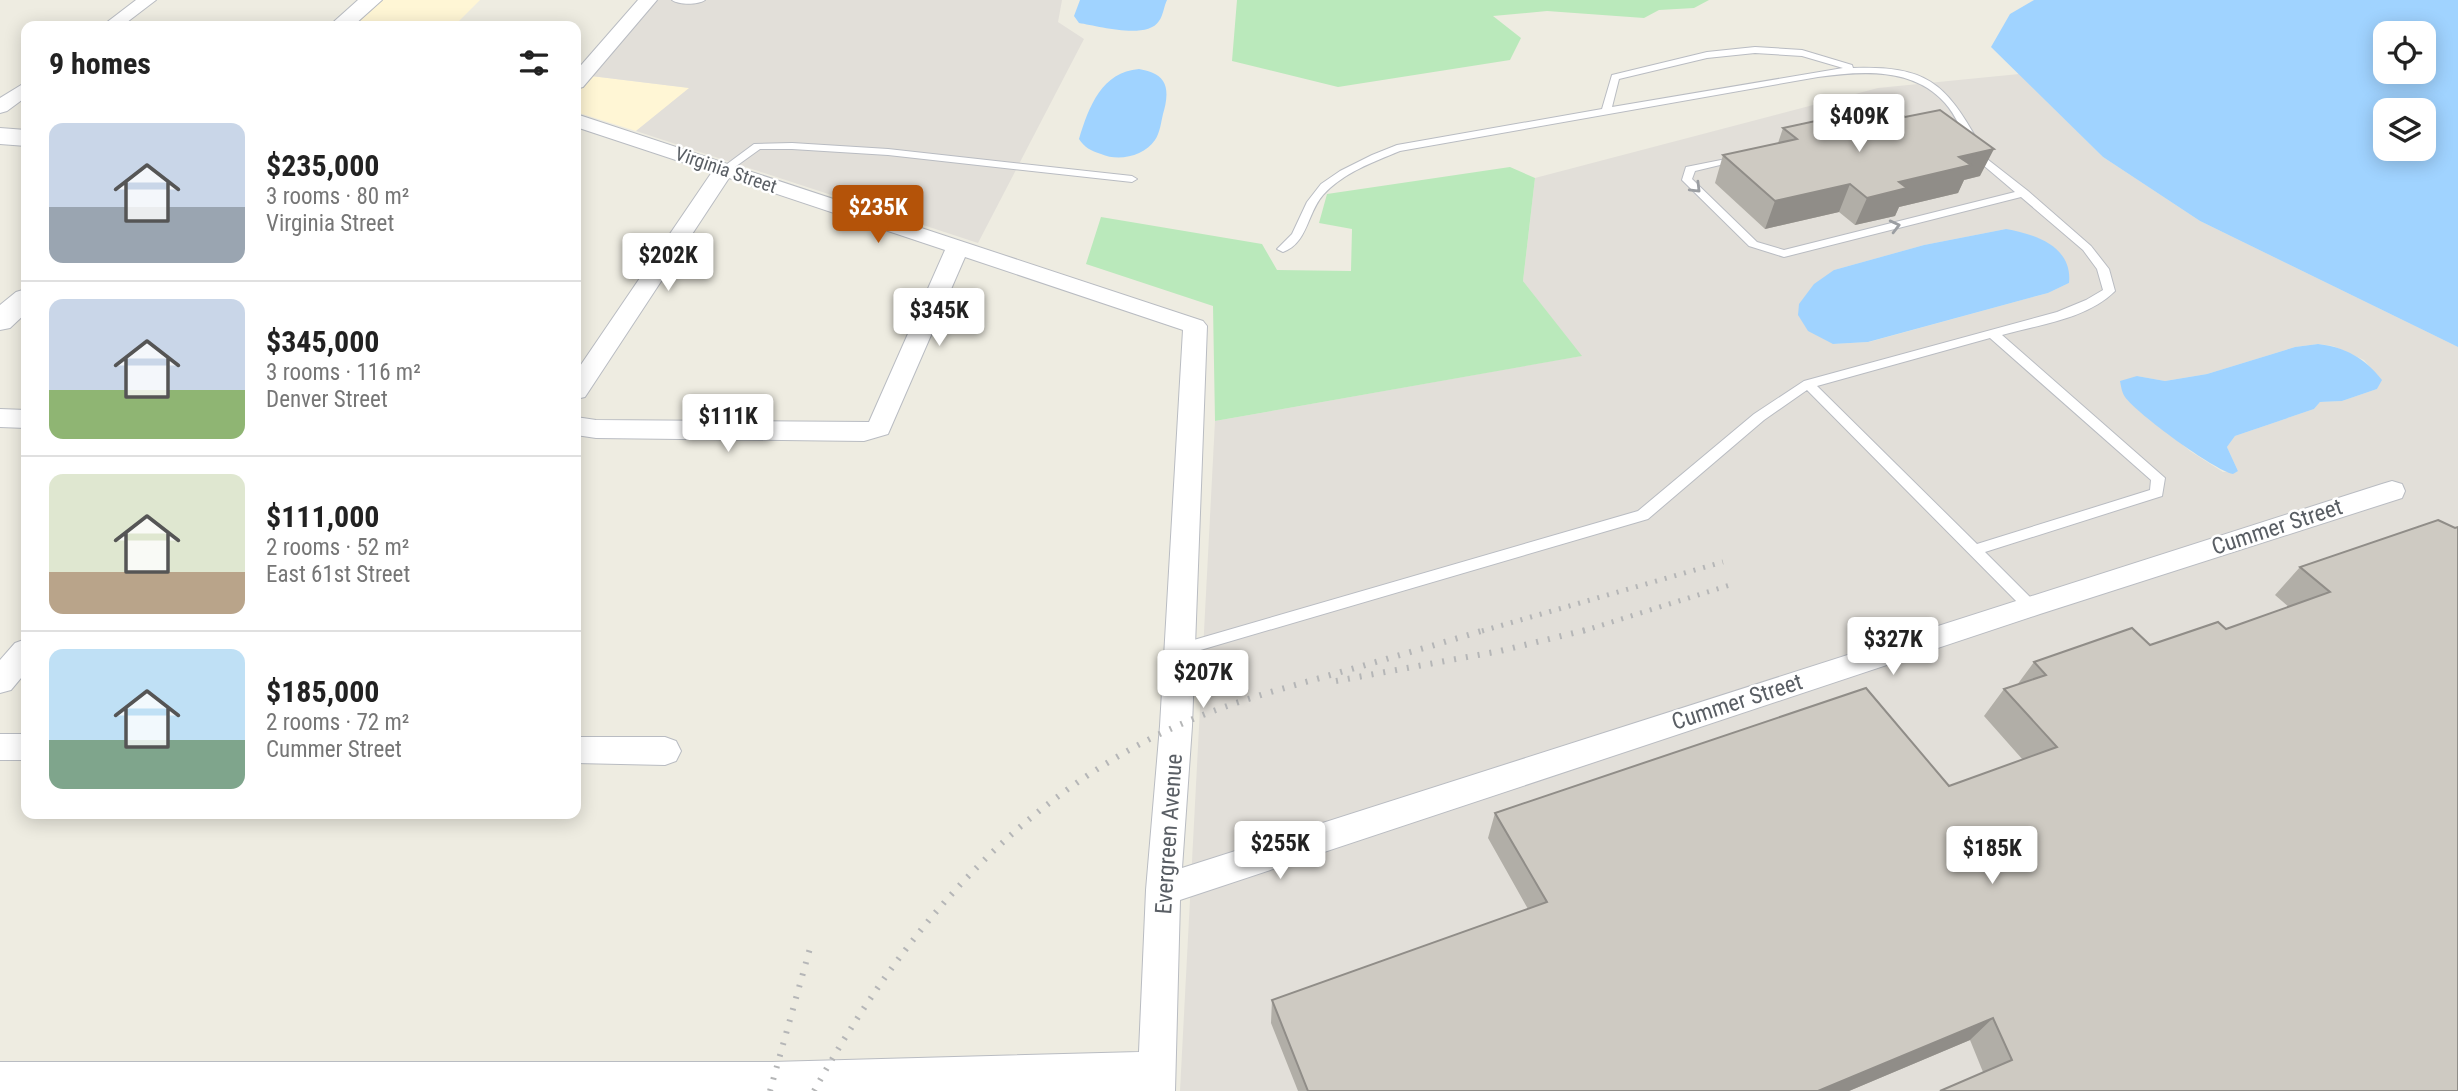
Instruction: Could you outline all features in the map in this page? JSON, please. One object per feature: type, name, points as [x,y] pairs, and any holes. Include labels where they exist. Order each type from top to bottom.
[{"type":"street","points":[[118,21],[147,0]]},
{"type":"street","points":[[346,21],[371,0]]},
{"type":"street","points":[[581,77],[648,0]]},
{"type":"street","points":[[0,107],[21,92]]},
{"type":"street","name":"Virginia Street","points":[[581,122],[1195,326]]},
{"type":"street","points":[[0,136],[21,138]]},
{"type":"street","points":[[581,384],[724,170]]},
{"type":"street","points":[[581,427],[864,432],[878,428],[957,249]]},
{"type":"street","points":[[0,321],[21,302]]},
{"type":"street","name":"Evergreen Avenue","points":[[1157,1081],[1163,890],[1180,650],[1195,326]]},
{"type":"street","points":[[0,418],[21,419]]},
{"type":"street","name":"Cummer Street","points":[[1163,890],[2029,606],[2392,491]]},
{"type":"street","points":[[0,681],[21,657]]},
{"type":"street","points":[[0,747],[21,747]]},
{"type":"street","points":[[581,750],[664,751]]},
{"type":"street","points":[[0,1081],[1157,1081]]},
{"type":"lane","points":[[676,0],[701,0]]},
{"type":"lane","points":[[1606,111],[1615,77],[1708,55],[1768,50],[1803,54],[1855,69]]},
{"type":"lane","points":[[1283,249],[1297,239],[1317,195],[1355,166],[1397,148],[1855,69],[1881,70],[1919,78],[1947,100],[1984,159]]},
{"type":"lane","points":[[1180,650],[1643,515],[1759,417],[1808,384],[2061,315],[2090,303],[2109,291],[2103,269],[2087,248],[2042,212],[1984,159],[1955,138]]},
{"type":"lane","points":[[724,170],[758,146],[792,146],[888,152],[1132,179]]},
{"type":"lane","points":[[1743,157],[1690,169],[1687,180],[1753,244],[1784,254],[2024,193]]},
{"type":"lane","points":[[1974,550],[2157,493],[2158,478],[1992,333]]},
{"type":"lane","points":[[1808,384],[2029,606]]},
{"type":"shaded area","points":[[380,0],[480,0],[459,21],[356,21]]},
{"type":"shaded area","points":[[654,0],[1062,0],[1058,22],[1084,39],[978,243],[636,131],[689,88],[591,76]]},
{"type":"shaded area","points":[[2019,74],[2103,157],[2200,221],[2458,347],[2458,1091],[1180,1091],[1215,421],[1581,356],[1523,281],[1535,178],[1878,88]],"holes":[[[2006,229],[2069,283],[2048,293],[1869,342],[1833,344],[1834,270],[1924,245]],[[2318,344],[2333,346],[2364,360],[2381,380],[2377,389],[2342,401],[2320,402],[2314,409],[2235,436],[2227,447],[2238,471],[2223,472],[2190,451],[2125,396],[2137,376],[2165,381],[2207,374],[2295,347]]]},
{"type":"shaded area","points":[[591,76],[690,88],[636,131],[581,114],[581,89]]},
{"type":"green space","points":[[1237,0],[1709,0],[1694,8],[1659,10],[1644,18],[1547,11],[1493,16],[1521,38],[1510,60],[1338,87],[1232,61]]},
{"type":"green space","points":[[1510,167],[1535,178],[1523,281],[1582,356],[1215,421],[1213,306],[1086,264],[1101,217],[1262,244],[1277,270],[1351,271],[1352,229],[1319,223],[1327,194]]},
{"type":"water","points":[[1080,0],[1167,0],[1160,19],[1153,27],[1133,31],[1079,23],[1074,16]]},
{"type":"water","points":[[2034,0],[2458,0],[2458,347],[2200,221],[2103,157],[1991,47],[2010,14]]},
{"type":"water","points":[[1139,69],[1158,76],[1166,89],[1165,106],[1155,140],[1138,154],[1131,156],[1115,157],[1094,152],[1079,139],[1093,103],[1106,84],[1115,77]]},
{"type":"water","points":[[2006,229],[2028,234],[2050,244],[2065,260],[2069,270],[2069,283],[2048,293],[1868,342],[1833,344],[1808,331],[1798,315],[1799,304],[1814,284],[1834,270],[1924,245]]},
{"type":"water","points":[[2318,344],[2346,351],[2369,366],[2382,380],[2377,389],[2342,401],[2320,402],[2314,409],[2235,436],[2227,447],[2238,471],[2233,474],[2210,463],[2159,428],[2132,405],[2121,387],[2120,381],[2137,376],[2165,381],[2207,374],[2295,347]]},
{"type":"building","points":[[1895,110],[1905,117],[1940,110],[1994,149],[1959,157],[1971,165],[1899,182],[1907,188],[1867,198],[1850,184],[1775,201],[1723,155],[1797,139],[1783,128],[1820,120],[1827,125]]},
{"type":"building","points":[[2438,520],[2458,527],[2458,1091],[1940,1091],[2012,1060],[1993,1018],[1818,1091],[1308,1091],[1272,1000],[1547,902],[1495,813],[1866,688],[1949,786],[2057,747],[2004,689],[2046,675],[2034,662],[2132,628],[2150,645],[2218,622],[2226,629],[2330,592],[2300,567]]},
{"type":"railway","points":[[1482,631],[1723,562]]},
{"type":"railway","points":[[1587,630],[1733,584]]},
{"type":"railway","points":[[814,1091],[886,976],[927,923],[972,872],[1021,826],[1074,785],[1131,749],[1208,713],[1488,629]]},
{"type":"railway","points":[[1336,681],[1500,651],[1587,630]]},
{"type":"railway","points":[[1583,631],[1587,630]]},
{"type":"railway","points":[[770,1091],[812,941]]}]
